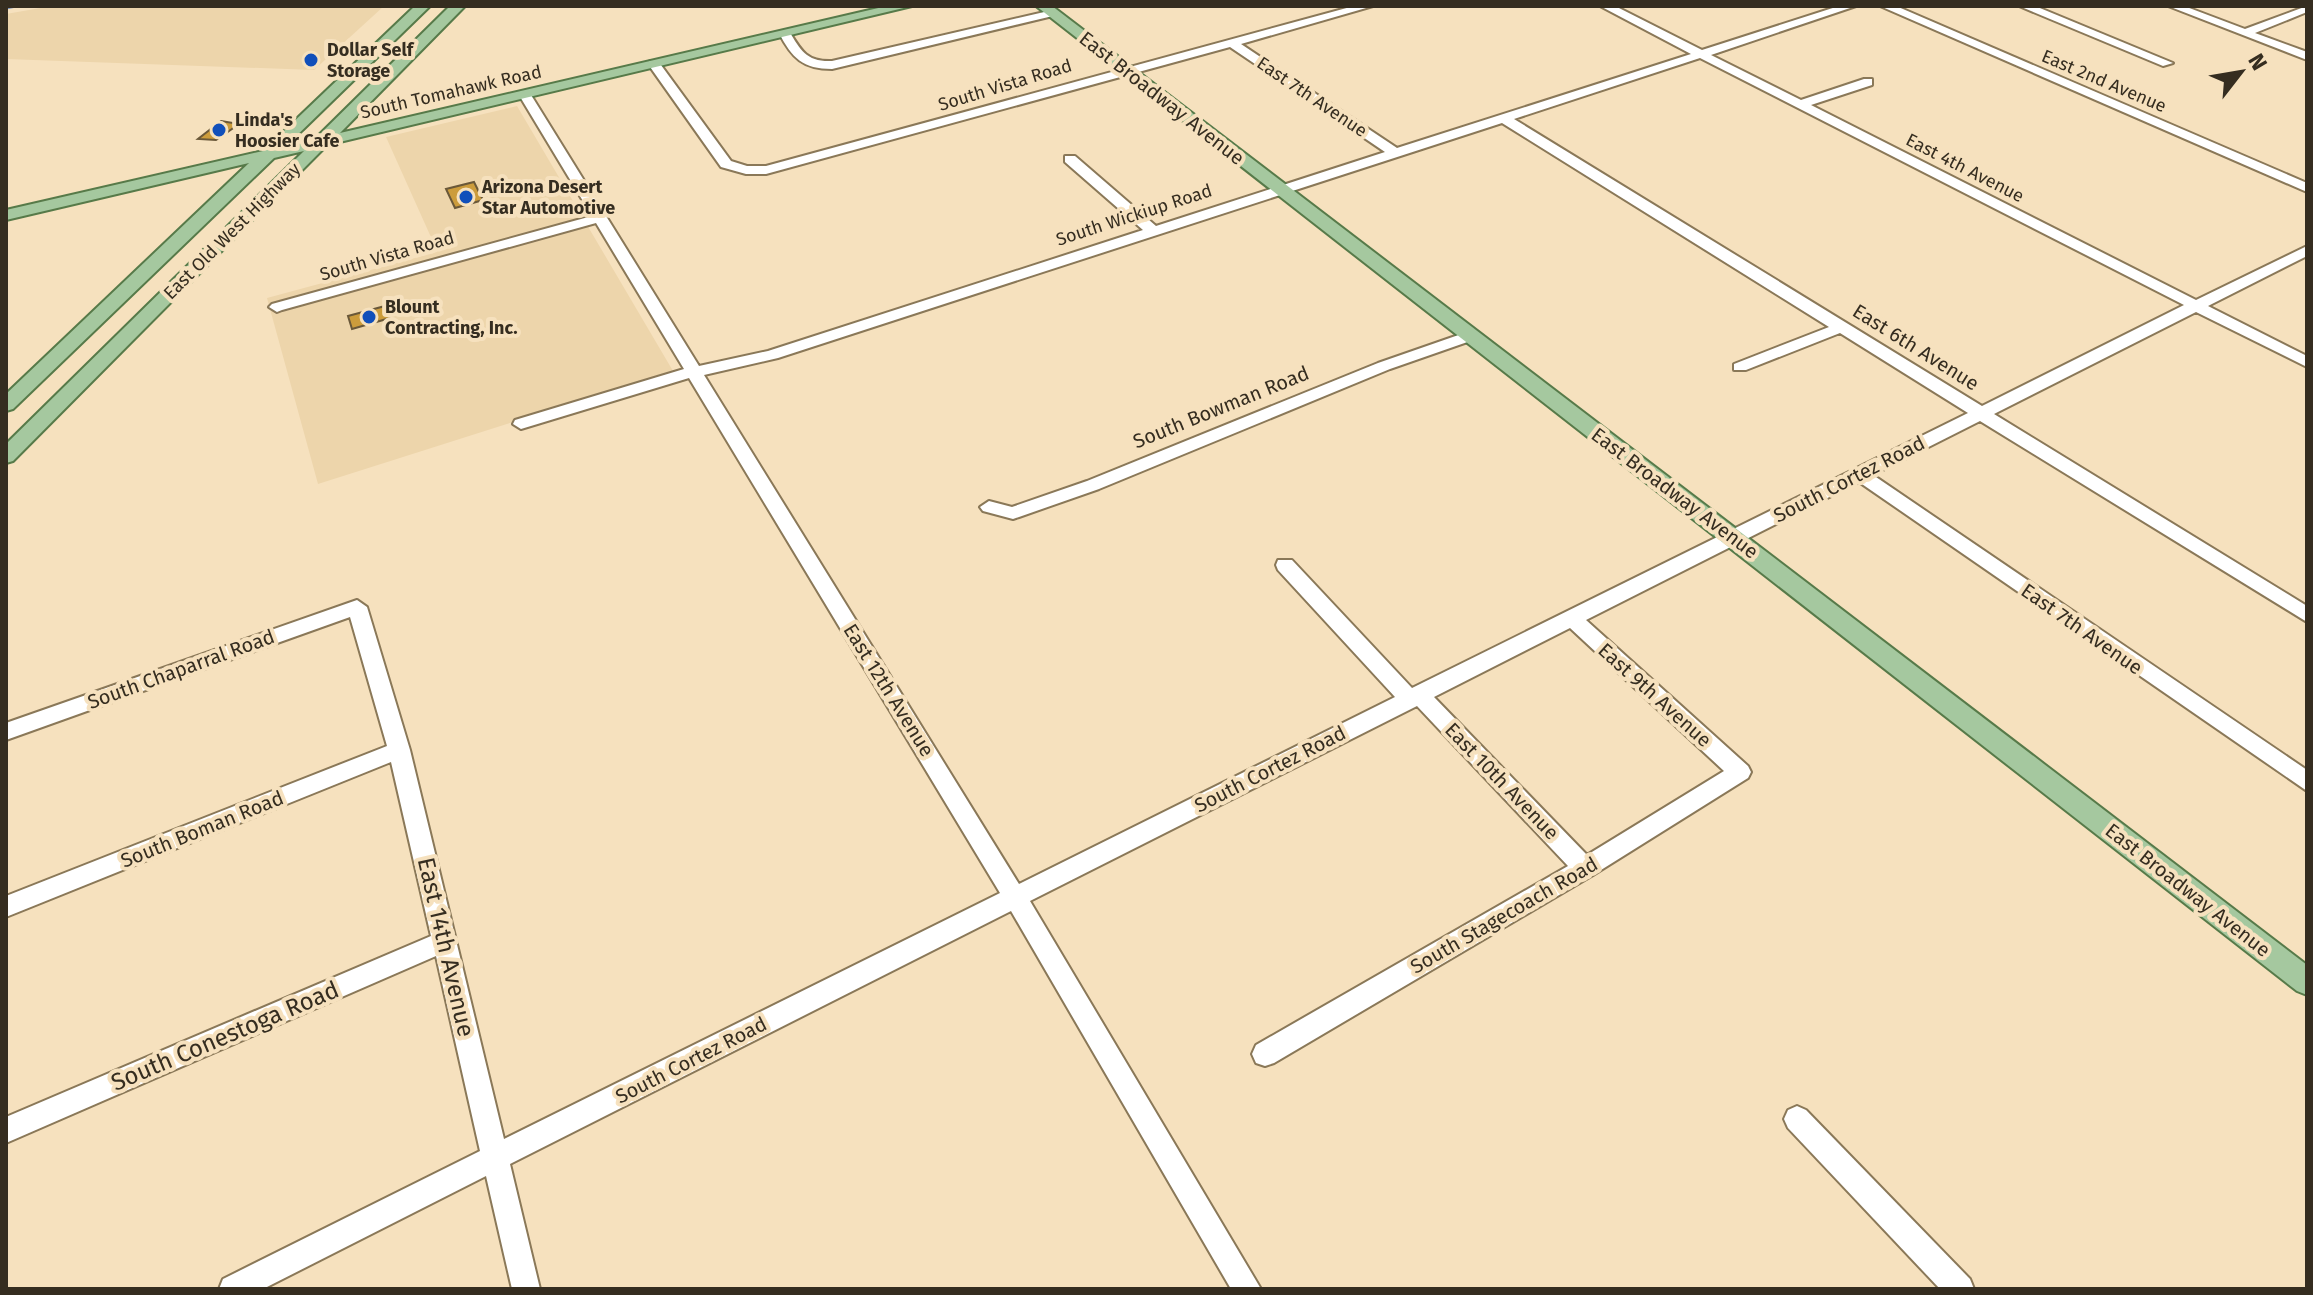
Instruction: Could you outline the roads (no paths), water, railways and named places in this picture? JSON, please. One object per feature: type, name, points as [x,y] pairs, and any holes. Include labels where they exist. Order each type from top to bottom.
[{"type":"main road","name":"East Old West Highway","points":[[6,405],[423,6]]},
{"type":"main road","name":"East Old West Highway","points":[[6,456],[458,6]]},
{"type":"main road","name":"South Tomahawk Road","points":[[6,215],[905,6]]},
{"type":"main road","name":"East Broadway Avenue","points":[[1048,10],[2307,982]]},
{"type":"street","name":"South Vista Road","points":[[654,64],[726,164],[746,170],[766,170],[946,125],[1127,71],[1367,6]]},
{"type":"street","name":"East 4th Avenue","points":[[1606,6],[2307,362]]},
{"type":"street","name":"South Wickiup Road","points":[[521,424],[693,372],[772,355],[1279,188],[1850,6]]},
{"type":"street","name":"East 2nd Avenue","points":[[1886,6],[2307,188]]},
{"type":"street","points":[[2025,6],[2167,63]]},
{"type":"street","points":[[2174,6],[2307,56]]},
{"type":"street","points":[[2244,33],[2307,8]]},
{"type":"street","points":[[785,33],[796,52],[809,65],[847,63],[1048,10]]},
{"type":"street","name":"East 7th Avenue","points":[[1231,43],[1393,152]]},
{"type":"street","points":[[1800,105],[1868,82]]},
{"type":"street","name":"East 12th Avenue","points":[[525,95],[1015,897],[1247,1289]]},
{"type":"street","name":"East 6th Avenue","points":[[1502,117],[2307,615]]},
{"type":"street","points":[[1070,159],[1152,230]]},
{"type":"street","name":"South Vista Road","points":[[277,307],[599,218]]},
{"type":"street","name":"South Cortez Road","points":[[233,1289],[2307,250]]},
{"type":"street","points":[[1740,367],[1842,327]]},
{"type":"street","name":"South Bowman Road","points":[[989,507],[1013,513],[1093,485],[1384,366],[1470,336]]},
{"type":"street","name":"East 7th Avenue","points":[[1859,474],[2307,782]]},
{"type":"street","name":"East 10th Avenue","points":[[1285,565],[1585,868]]},
{"type":"street","name":"South Chaparral Road","points":[[6,732],[357,607]]},
{"type":"street","name":"East 14th Avenue","points":[[357,607],[399,750],[526,1289]]},
{"type":"street","name":"East 9th Avenue","points":[[1571,618],[1740,772]]},
{"type":"street","name":"South Boman Road","points":[[6,907],[399,750]]},
{"type":"street","name":"South Stagecoach Road","points":[[1265,1054],[1585,868],[1740,772]]},
{"type":"street","name":"South Conestoga Road","points":[[6,1130],[445,941]]},
{"type":"street","points":[[1797,1119],[1960,1289]]},
{"type":"waterway","points":[[6,8],[16,6]]},
{"type":"place","name":"Dollar Self Storage","points":[[311,60]]},
{"type":"place","name":"Linda's Hoosier Cafe","points":[[219,130]]},
{"type":"place","name":"Arizona Desert Star Automotive","points":[[466,197]]},
{"type":"place","name":"Blount Contracting, Inc.","points":[[369,317]]}]
